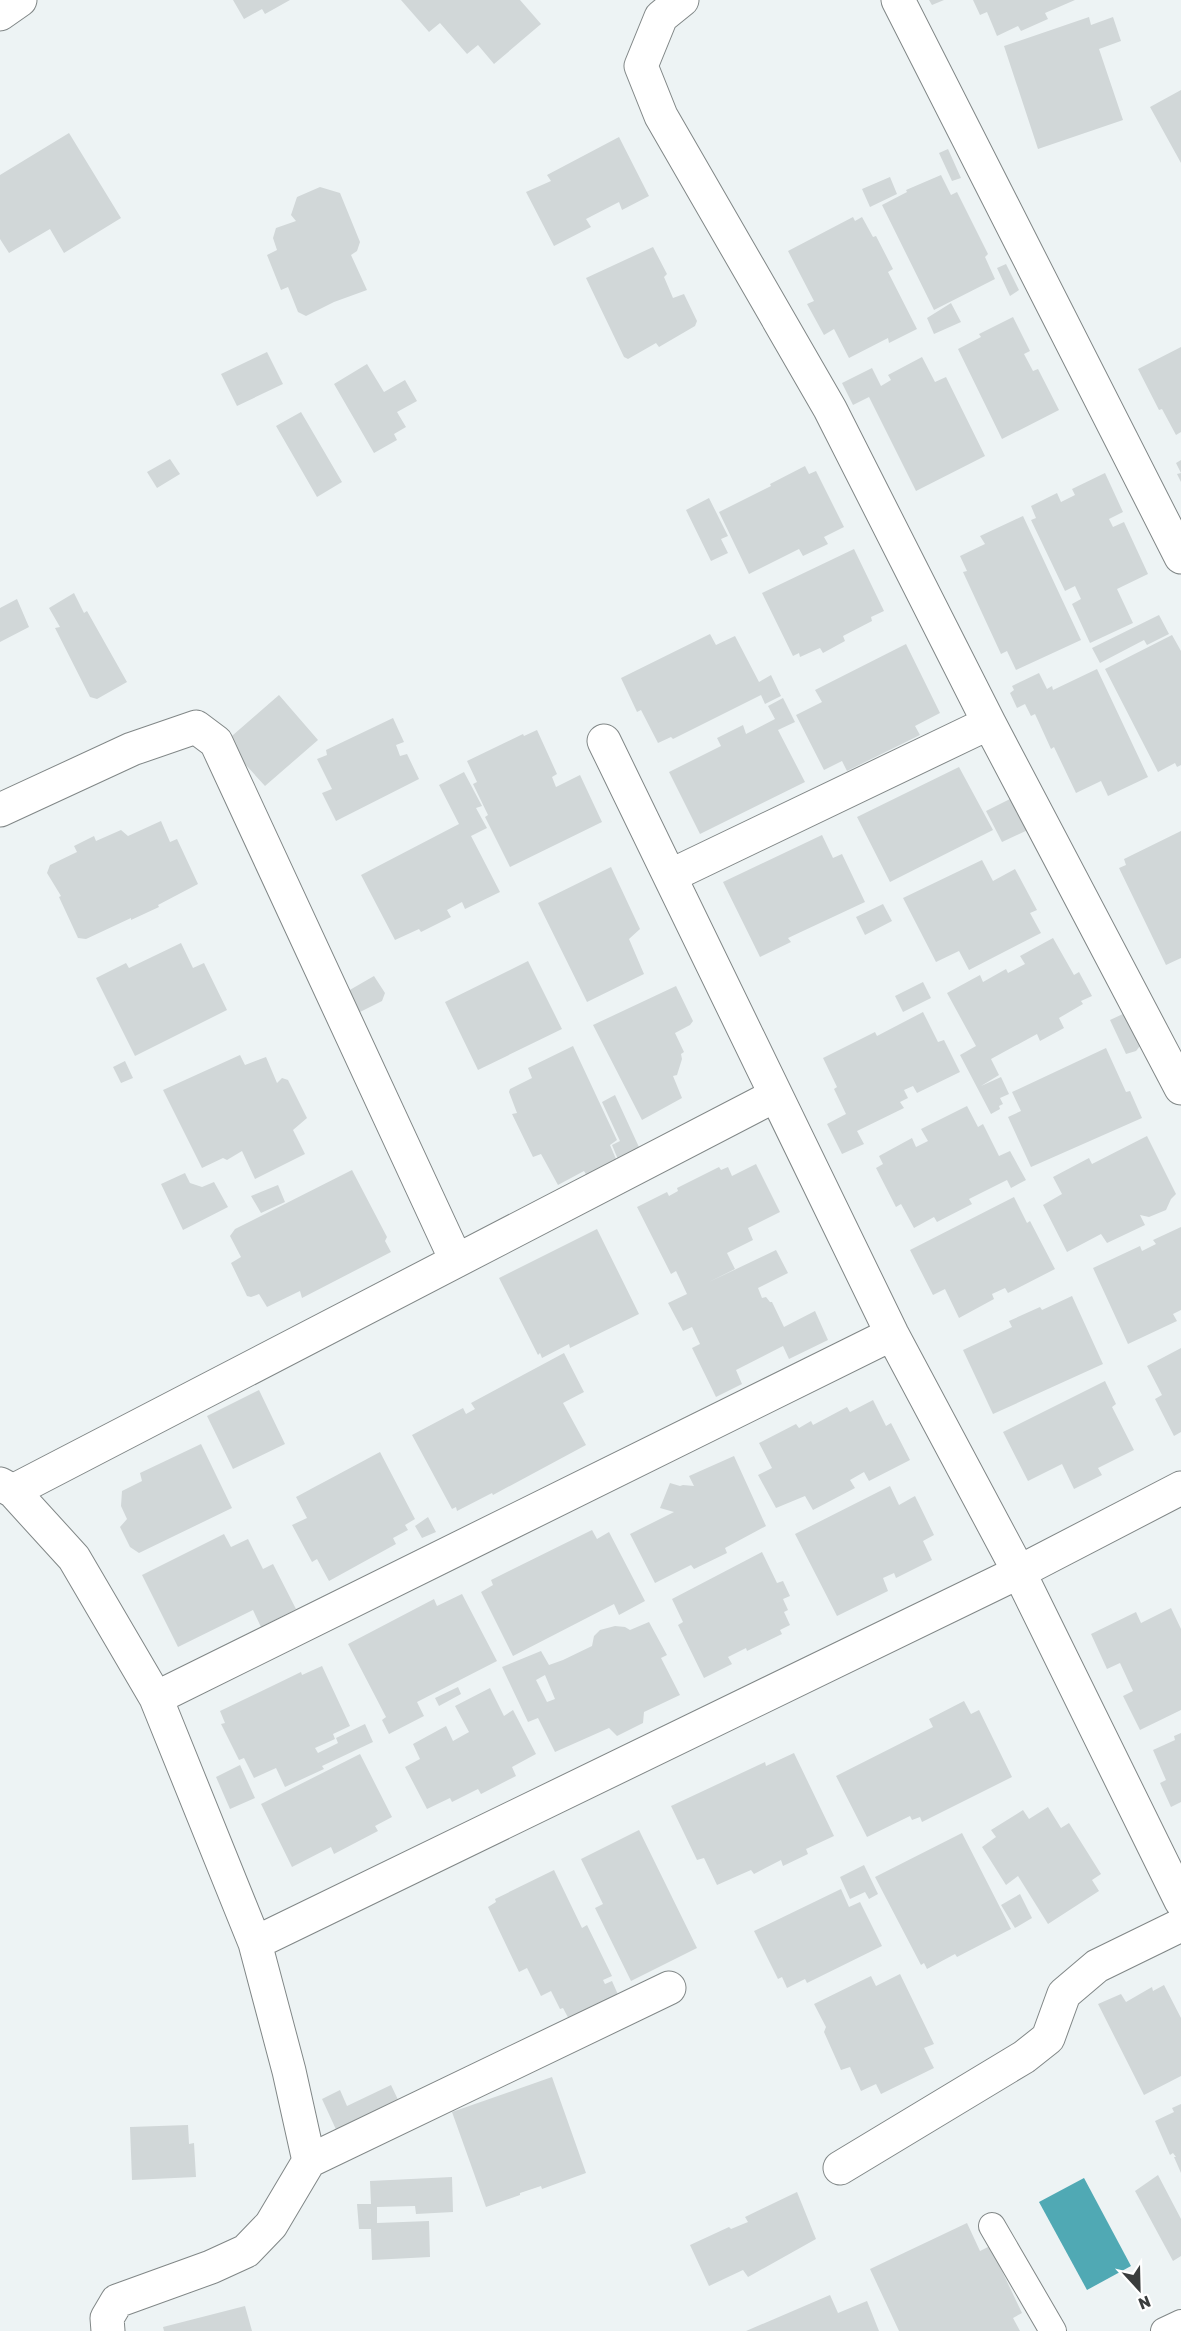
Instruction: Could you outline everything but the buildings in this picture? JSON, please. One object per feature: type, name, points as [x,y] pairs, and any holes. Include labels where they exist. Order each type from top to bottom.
[{"type":"street","points":[[0,14],[20,0]]},
{"type":"street","points":[[682,0],[661,17],[641,66],[661,116],[830,409],[989,723],[1178,1076]]},
{"type":"street","points":[[898,0],[1181,557]]},
{"type":"street","points":[[670,876],[989,723]]},
{"type":"street","points":[[0,810],[132,749],[196,727],[216,742],[456,1260]]},
{"type":"street","points":[[604,741],[892,1334],[1019,1572],[1181,1901]]},
{"type":"street","points":[[309,2162],[289,2071],[255,1943],[156,1698],[74,1558],[6,1488],[776,1095]]},
{"type":"street","points":[[156,1698],[892,1334]]},
{"type":"street","points":[[255,1943],[1019,1572],[1181,1488]]},
{"type":"street","points":[[840,2168],[1024,2057],[1048,2038],[1064,1994],[1097,1966],[1181,1925]]},
{"type":"street","points":[[108,2331],[108,2318],[117,2301],[211,2267],[246,2251],[271,2225],[309,2162],[669,1988]]},
{"type":"lane","points":[[992,2226],[1053,2331]]},
{"type":"lane","points":[[1164,2331],[1181,2323]]},
{"type":"water","points":[[1084,2178],[1131,2266],[1087,2290],[1039,2202]]}]
